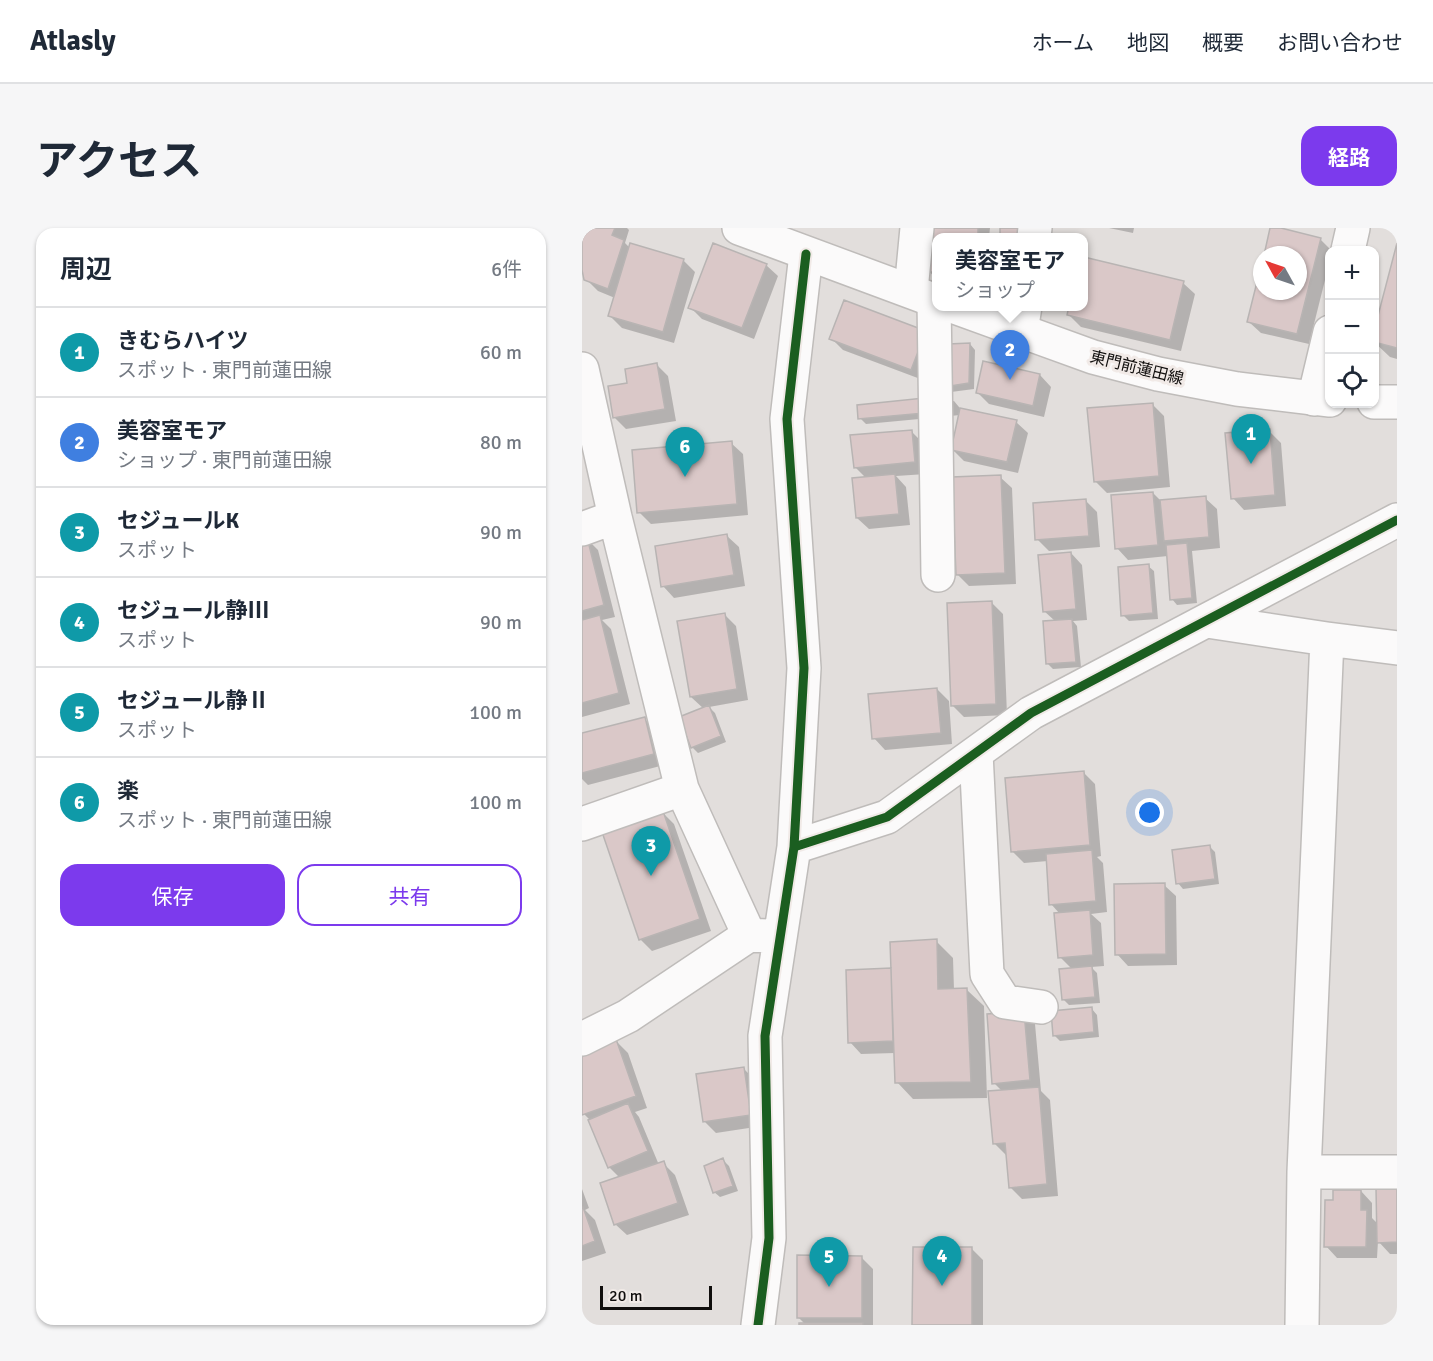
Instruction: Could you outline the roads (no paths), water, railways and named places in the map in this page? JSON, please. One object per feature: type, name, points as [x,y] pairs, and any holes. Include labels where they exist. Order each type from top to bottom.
[{"type":"street","name":"東門前蓮田線","points":[[739,228],[932,299]]},
{"type":"street","points":[[917,228],[932,292]]},
{"type":"street","points":[[1349,246],[1353,228]]},
{"type":"street","points":[[758,1325],[769,1238],[765,936],[794,847],[804,668],[787,419],[806,254]]},
{"type":"street","points":[[934,311],[938,575]]},
{"type":"street","name":"東門前蓮田線","points":[[986,311],[1023,319],[1093,357],[1158,374],[1237,389],[1322,399]]},
{"type":"street","points":[[1322,399],[1327,354]]},
{"type":"street","points":[[582,369],[615,517],[682,789],[765,936]]},
{"type":"street","points":[[1379,402],[1397,402]]},
{"type":"street","points":[[582,530],[615,517]]},
{"type":"street","points":[[794,847],[887,817],[1031,713],[1397,520]]},
{"type":"street","points":[[1207,621],[1397,648]]},
{"type":"street","points":[[1302,1325],[1304,1172],[1327,639]]},
{"type":"street","points":[[976,753],[987,974],[1005,1002],[1041,1006]]},
{"type":"street","points":[[582,824],[682,789]]},
{"type":"street","points":[[582,1039],[627,1016],[765,936]]},
{"type":"street","points":[[1304,1172],[1397,1172]]},
{"type":"place","name":"美容室モア","points":[[1010,380]]},
{"type":"place","name":"きむらハイツ","points":[[1251,464]]},
{"type":"place","name":"楽","points":[[685,477]]},
{"type":"place","name":"セジュールK","points":[[651,876]]},
{"type":"place","name":"セジュール静Ⅲ","points":[[942,1286]]},
{"type":"place","name":"セジュール静Ⅱ","points":[[829,1287]]}]
